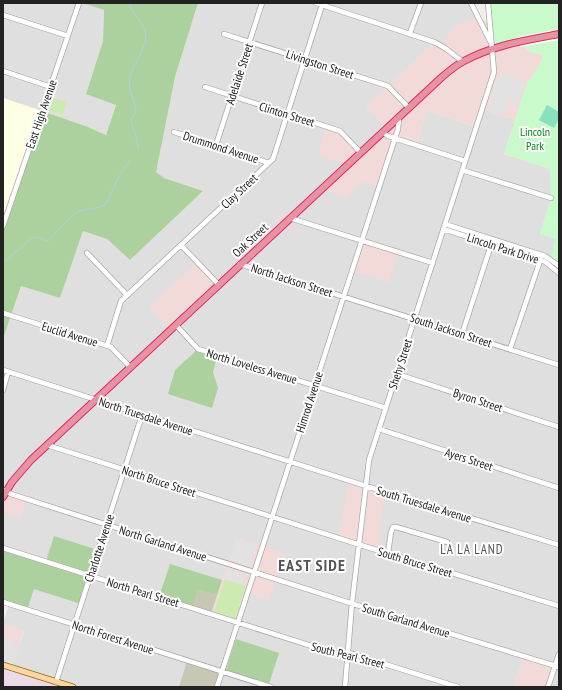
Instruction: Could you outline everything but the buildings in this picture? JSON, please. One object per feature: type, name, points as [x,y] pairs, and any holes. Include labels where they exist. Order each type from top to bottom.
[{"type":"highway","name":"Oak Street","points":[[4,493],[12,482],[47,445],[218,284],[442,77],[463,62],[492,47],[559,34]]},
{"type":"main road","points":[[3,665],[73,687]]},
{"type":"street","name":"East High Avenue","points":[[3,226],[79,3]]},
{"type":"street","name":"Adelaide Street","points":[[216,145],[262,3]]},
{"type":"street","points":[[316,3],[434,42],[445,48],[463,62]]},
{"type":"street","points":[[410,34],[421,3]]},
{"type":"street","points":[[471,3],[492,47]]},
{"type":"street","points":[[488,3],[492,47]]},
{"type":"street","name":"Clay Street","points":[[107,346],[121,302],[127,295],[274,157],[322,5]]},
{"type":"street","points":[[3,15],[68,36]]},
{"type":"street","name":"Livingston Street","points":[[224,34],[388,86],[408,107]]},
{"type":"street","name":"Shehy Street","points":[[345,687],[352,603],[370,455],[494,72],[492,47]]},
{"type":"street","points":[[3,71],[51,87]]},
{"type":"street","name":"Clinton Street","points":[[205,87],[340,131],[360,152]]},
{"type":"street","name":"Himrod Avenue","points":[[217,687],[394,138],[399,117]]},
{"type":"street","name":"Drummond Avenue","points":[[174,132],[269,163]]},
{"type":"street","points":[[382,132],[388,136],[465,161]]},
{"type":"street","points":[[462,170],[551,198]]},
{"type":"street","points":[[290,218],[432,263]]},
{"type":"street","name":"Lincoln Park Drive","points":[[445,224],[540,260],[548,264],[559,273]]},
{"type":"street","name":"Lincoln Park Drive","points":[[443,229],[542,254],[559,266]]},
{"type":"street","points":[[462,334],[493,242]]},
{"type":"street","points":[[181,245],[218,284]]},
{"type":"street","points":[[88,253],[127,295]]},
{"type":"street","points":[[510,349],[542,254]]},
{"type":"street","name":"North Jackson Street","points":[[240,264],[343,296]]},
{"type":"street","name":"South Jackson Street","points":[[343,296],[559,365]]},
{"type":"street","name":"Euclid Avenue","points":[[3,313],[112,348],[130,367]]},
{"type":"street","name":"North Loveless Avenue","points":[[176,325],[198,349],[386,408]]},
{"type":"street","name":"North Truesdale Avenue","points":[[3,370],[290,462]]},
{"type":"street","points":[[3,390],[8,372]]},
{"type":"street","name":"Byron Street","points":[[397,374],[559,427]]},
{"type":"street","name":"Charlotte Avenue","points":[[56,682],[142,415]]},
{"type":"street","name":"Ayers Street","points":[[379,429],[559,488]]},
{"type":"street","name":"North Bruce Street","points":[[47,445],[272,517]]},
{"type":"street","name":"South Truesdale Avenue","points":[[290,462],[559,545]]},
{"type":"street","name":"North Garland Avenue","points":[[4,493],[254,572]]},
{"type":"street","name":"South Bruce Street","points":[[272,517],[559,606]]},
{"type":"street","points":[[388,554],[392,529],[396,527],[447,542]]},
{"type":"street","name":"North Pearl Street","points":[[3,548],[238,622]]},
{"type":"street","name":"South Garland Avenue","points":[[254,572],[557,666]]},
{"type":"street","name":"North Forest Avenue","points":[[3,602],[271,687]]},
{"type":"street","name":"South Pearl Street","points":[[238,622],[343,656],[351,653],[458,687]]},
{"type":"street","points":[[548,687],[557,666],[559,654]]},
{"type":"shaded area","points":[[3,3],[82,3],[104,10],[103,41],[86,93],[116,104],[106,135],[88,127],[3,98]]},
{"type":"shaded area","points":[[198,3],[471,3],[478,17],[388,86],[366,107],[387,128],[346,165],[394,138],[416,145],[427,110],[476,127],[482,109],[515,120],[504,154],[550,169],[551,198],[540,234],[556,239],[559,266],[559,687],[548,687],[523,656],[514,687],[73,687],[12,668],[24,631],[3,624],[9,605],[3,602],[3,339],[21,286],[60,298],[83,231],[107,239],[130,260],[203,191],[164,178],[155,172],[175,77]]},
{"type":"shaded area","points":[[478,17],[519,42],[530,52],[543,55],[540,65],[527,83],[515,120],[482,109],[476,127],[427,110],[416,145],[395,138],[379,187],[363,182],[347,197],[321,189],[346,165],[318,155],[327,126],[340,131],[360,152],[386,127],[365,107],[434,42],[441,45],[456,25]]},
{"type":"shaded area","points":[[501,73],[525,81],[522,90],[498,82]]},
{"type":"shaded area","points":[[496,82],[524,91],[519,104],[508,100],[503,116],[487,111]]},
{"type":"shaded area","points":[[3,98],[42,111],[6,219],[3,218]]},
{"type":"shaded area","points":[[361,241],[398,253],[389,282],[352,271]]},
{"type":"shaded area","points":[[197,262],[218,284],[170,330],[149,307]]},
{"type":"shaded area","points":[[348,480],[385,492],[378,551],[339,539]]},
{"type":"shaded area","points":[[6,492],[27,499],[21,518],[3,513],[3,497]]},
{"type":"shaded area","points":[[236,537],[285,553],[269,601],[247,594],[238,622],[211,614]]},
{"type":"shaded area","points":[[236,538],[257,545],[250,567],[229,560]]},
{"type":"shaded area","points":[[228,569],[246,575],[243,585],[225,579]]},
{"type":"shaded area","points":[[198,589],[217,595],[211,614],[192,608]]},
{"type":"shaded area","points":[[3,624],[24,630],[12,668],[3,665]]},
{"type":"shaded area","points":[[3,639],[15,643],[13,648],[18,650],[13,665],[3,662]]},
{"type":"shaded area","points":[[523,656],[555,666],[548,687],[514,687]]},
{"type":"shaded area","points":[[187,661],[222,672],[217,687],[179,687]]},
{"type":"shaded area","points":[[3,665],[73,687],[3,687]]},
{"type":"green space","points":[[82,3],[198,3],[175,77],[156,172],[164,178],[203,191],[130,260],[107,239],[83,231],[60,298],[21,286],[3,339],[3,218],[5,219],[42,111],[106,135],[116,105],[86,94],[103,41],[104,10]]},
{"type":"green space","name":"Lincoln Park","points":[[488,3],[559,3],[559,266],[550,259],[556,239],[540,234],[551,198],[550,169],[504,154],[527,83],[540,65],[543,55],[530,52],[519,42],[492,50]]},
{"type":"green space","points":[[51,97],[67,102],[63,115],[47,109]]},
{"type":"green space","points":[[547,105],[559,112],[559,119],[554,128],[539,120]]},
{"type":"green space","points":[[198,349],[218,355],[213,372],[218,388],[212,408],[168,394],[175,370]]},
{"type":"green space","points":[[54,536],[98,550],[81,604],[34,589],[27,610],[3,602],[3,548],[46,561]]},
{"type":"green space","points":[[170,564],[222,580],[217,595],[198,590],[192,608],[159,597]]},
{"type":"green space","points":[[225,579],[246,586],[235,619],[214,612]]},
{"type":"green space","points":[[236,639],[279,653],[269,684],[226,670]]},
{"type":"pier","points":[[559,29],[559,40],[520,47],[518,37]]},
{"type":"waterway","points":[[129,3],[143,26],[146,36],[145,43],[129,81],[136,112],[131,120],[138,149]]},
{"type":"waterway","points":[[3,263],[32,238],[37,237],[48,241],[78,211],[101,207],[106,204],[118,178],[130,160]]},
{"type":"district","name":"LA LA LAND","points":[[472,549]]},
{"type":"district","name":"EAST SIDE","points":[[312,565]]}]
